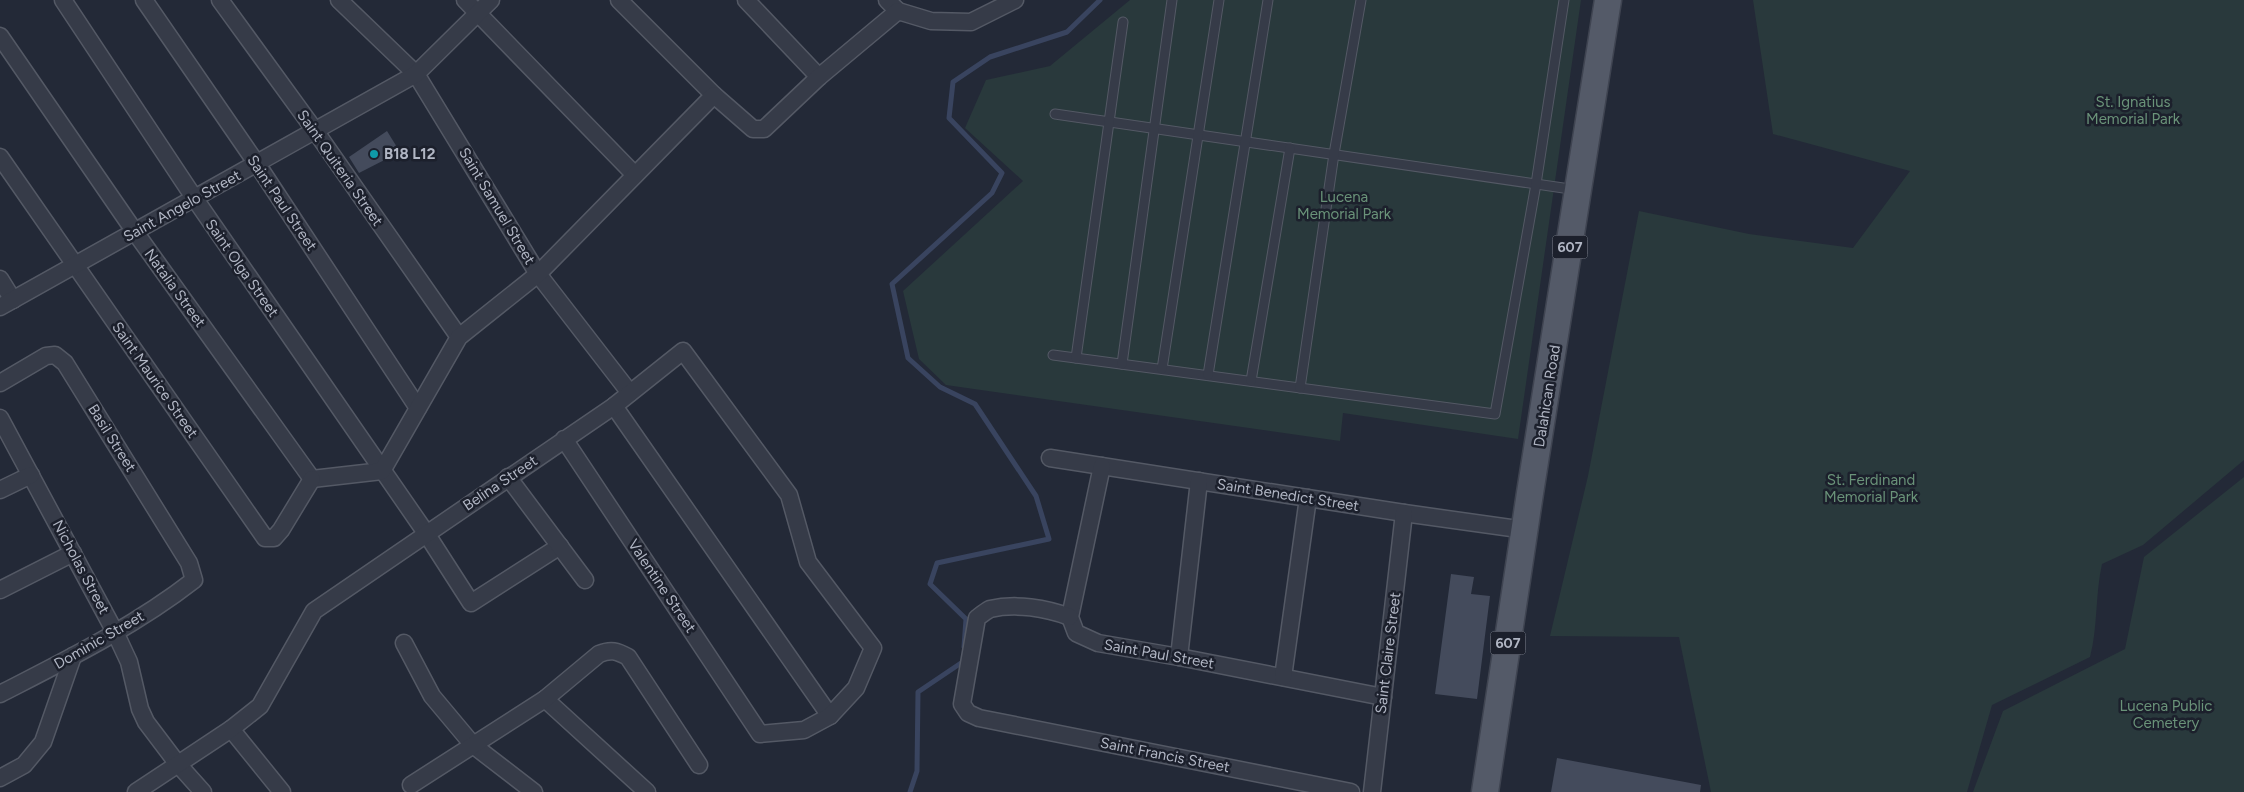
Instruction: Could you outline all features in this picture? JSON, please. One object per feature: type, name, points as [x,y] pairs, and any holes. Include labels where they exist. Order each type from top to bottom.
[{"type":"main road","name":"Dalahican Road","points":[[1486,792],[1608,0]]},
{"type":"street","name":"Saint Olga Street","points":[[63,0],[195,199],[426,534],[471,603],[560,546]]},
{"type":"street","name":"Saint Paul Street","points":[[144,0],[257,164],[418,408]]},
{"type":"street","name":"Saint Quiteria Street","points":[[220,0],[316,132],[459,337]]},
{"type":"street","name":"Saint Samuel Street","points":[[339,0],[416,74],[538,274],[459,337],[382,471]]},
{"type":"street","points":[[465,0],[635,175]]},
{"type":"street","name":"Saint Angelo Street","points":[[7,304],[316,132],[416,74],[491,0]]},
{"type":"street","points":[[620,0],[714,95],[753,129],[764,128],[892,6],[931,22],[971,22],[1014,0]]},
{"type":"street","points":[[746,0],[819,77]]},
{"type":"street","name":"Natalia Street","points":[[0,36],[135,232],[312,479]]},
{"type":"street","points":[[630,393],[538,274],[714,95]]},
{"type":"street","name":"Saint Maurice Street","points":[[0,158],[265,538],[274,538],[281,530],[312,479]]},
{"type":"street","points":[[0,279],[7,304]]},
{"type":"street","name":"Belina Street","points":[[232,729],[260,706],[314,611],[614,406],[683,351],[789,495],[808,562],[873,648],[856,688],[830,716]]},
{"type":"street","name":"Basil Street","points":[[0,383],[46,356],[56,355],[65,362],[189,562],[194,580]]},
{"type":"street","points":[[614,406],[830,716]]},
{"type":"street","name":"Nicholas Street","points":[[0,418],[116,632],[129,662],[140,709],[146,722],[177,763],[203,792]]},
{"type":"street","name":"Valentine Street","points":[[564,439],[760,734],[804,730],[830,716]]},
{"type":"street","name":"Saint Benedict Street","points":[[1050,458],[1526,530]]},
{"type":"street","points":[[1070,617],[1102,466]]},
{"type":"street","points":[[312,479],[382,471]]},
{"type":"street","points":[[0,490],[31,475]]},
{"type":"street","points":[[508,477],[585,580]]},
{"type":"street","points":[[1180,657],[1199,481]]},
{"type":"street","points":[[1283,677],[1308,498]]},
{"type":"street","name":"Saint Claire Street","points":[[1372,792],[1404,513]]},
{"type":"street","points":[[0,590],[72,552]]},
{"type":"street","name":"Dominic Street","points":[[0,694],[116,632],[194,580]]},
{"type":"street","name":"Saint Francis Street","points":[[1070,617],[1049,609],[1019,607],[989,610],[977,618],[962,704],[968,713],[979,718],[1351,792]]},
{"type":"street","name":"Saint Paul Street","points":[[1070,617],[1076,633],[1098,643],[1180,657],[1383,697]]},
{"type":"street","points":[[404,643],[432,696],[473,745],[534,792]]},
{"type":"street","points":[[411,784],[545,699],[599,654],[608,650],[618,651],[628,657],[698,764]]},
{"type":"street","points":[[0,778],[24,764],[43,742],[73,656]]},
{"type":"street","points":[[545,699],[647,792]]},
{"type":"street","points":[[136,792],[177,763],[232,729],[282,792]]},
{"type":"lane","points":[[1122,364],[1172,0]]},
{"type":"lane","points":[[1162,369],[1220,0]]},
{"type":"lane","points":[[1208,375],[1268,0]]},
{"type":"lane","points":[[1300,388],[1334,154],[1361,0]]},
{"type":"lane","points":[[1053,355],[1495,414],[1536,184],[1564,0]]},
{"type":"lane","points":[[1076,358],[1123,22]]},
{"type":"lane","points":[[1055,114],[1579,190]]},
{"type":"lane","points":[[1251,381],[1290,148]]},
{"type":"green space","name":"Lucena Memorial Park","points":[[1130,0],[1581,0],[1518,439],[1343,413],[1340,441],[946,385],[919,359],[903,291],[1023,181],[965,128],[986,80],[1050,66]]},
{"type":"green space","name":"St. Ferdinand Memorial Park","points":[[1753,0],[2244,0],[2244,460],[2143,545],[2102,564],[2093,646],[2090,657],[1992,705],[1967,792],[1711,792],[1679,637],[1550,636],[1588,476],[1639,211],[1749,234],[1853,248],[1910,171],[1773,134]]},
{"type":"green space","name":"Lucena Public Cemetery","points":[[2244,477],[2244,792],[1973,792],[2003,711],[2125,649],[2144,557]]},
{"type":"building","name":"B18 L12","points":[[387,131],[400,152],[359,173],[349,157]]},
{"type":"building","points":[[1451,574],[1474,577],[1471,594],[1490,596],[1477,699],[1435,694]]},
{"type":"building","points":[[1557,758],[1701,785],[1700,792],[1551,792]]},
{"type":"waterway","points":[[964,647],[966,619],[930,584],[937,563],[1049,539],[1036,496],[975,404],[940,387],[908,358],[892,284],[992,193],[1002,173],[949,118],[953,82],[990,57],[1067,32],[1100,0]]},
{"type":"waterway","points":[[910,792],[917,771],[918,692],[964,661],[964,658]]},
{"type":"place","name":"B18 L12","points":[[374,154]]},
{"type":"park label","name":"St. Ignatius Memorial Park","points":[[2133,110]]}]
